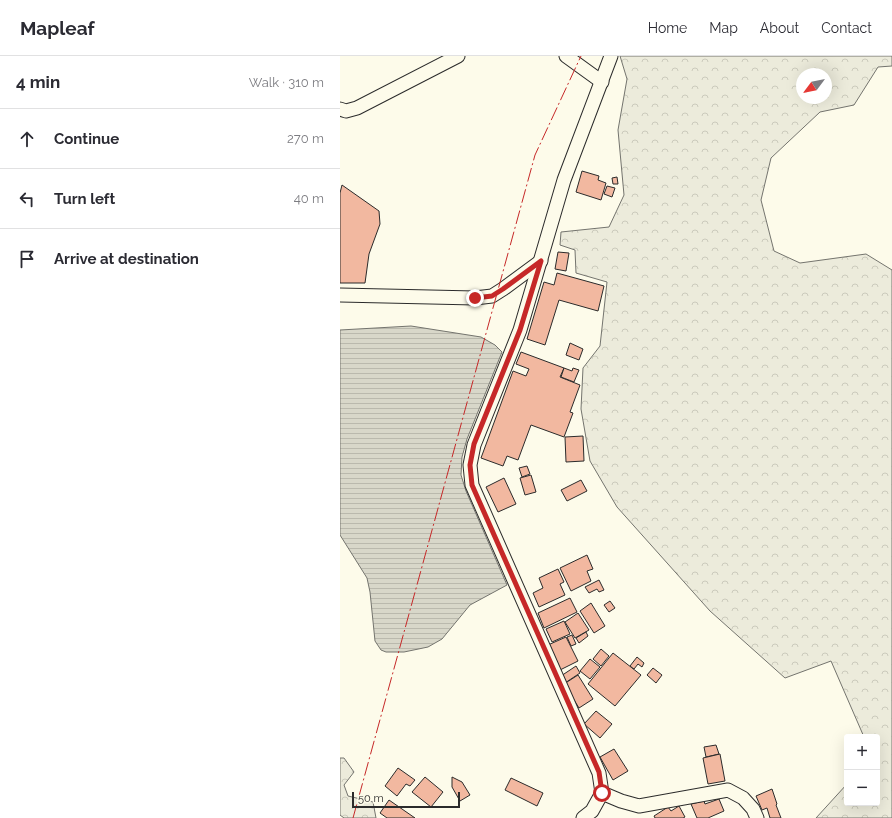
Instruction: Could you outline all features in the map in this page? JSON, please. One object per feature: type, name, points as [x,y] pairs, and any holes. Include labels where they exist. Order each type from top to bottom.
[{"type":"street","points":[[340,109],[346,111],[358,108],[458,56]]},
{"type":"street","points":[[566,56],[602,82]]},
{"type":"street","points":[[583,818],[592,811],[602,793],[599,772],[472,485],[470,465],[474,444],[520,330],[564,180],[611,56]]},
{"type":"street","points":[[340,295],[475,298],[492,296],[541,261]]},
{"type":"street","points":[[602,793],[621,801],[639,806],[728,790],[744,798],[753,809],[757,818]]},
{"type":"green space","points":[[620,56],[892,56],[892,66],[878,67],[854,105],[820,112],[771,158],[761,200],[774,251],[800,263],[866,254],[892,270],[892,818],[816,818],[844,787],[844,806],[880,806],[880,734],[863,734],[831,661],[785,678],[710,611],[617,507],[590,461],[581,409],[583,368],[600,346],[607,282],[576,273],[575,250],[560,245],[561,232],[609,227],[624,195],[618,130],[627,79]]},
{"type":"green space","points":[[340,758],[344,758],[354,772],[344,785],[348,796],[373,802],[376,818],[344,818],[340,815]]},
{"type":"shaded area","points":[[411,326],[481,337],[495,345],[502,352],[467,439],[462,457],[461,475],[466,491],[507,585],[470,605],[442,639],[428,647],[404,652],[386,652],[381,650],[375,641],[370,592],[367,578],[340,535],[340,330]]},
{"type":"building","points":[[582,171],[599,176],[598,180],[606,183],[601,200],[576,192]]},
{"type":"building","points":[[617,177],[618,184],[613,184],[612,178]]},
{"type":"building","points":[[342,185],[379,211],[380,224],[369,254],[365,283],[340,283],[340,193]]},
{"type":"building","points":[[607,186],[615,188],[612,197],[604,194]]},
{"type":"building","points":[[558,252],[569,253],[566,271],[555,269]]},
{"type":"building","points":[[557,273],[604,286],[598,311],[559,300],[545,345],[527,339],[544,282],[554,285]]},
{"type":"building","points":[[570,343],[583,349],[579,360],[566,355]]},
{"type":"building","points":[[521,352],[564,368],[560,377],[580,385],[570,412],[573,413],[564,437],[531,425],[518,460],[507,456],[503,466],[481,458],[513,371],[526,376],[529,369],[516,364]]},
{"type":"building","points":[[564,368],[572,371],[573,368],[579,370],[574,382],[561,377]]},
{"type":"building","points":[[583,436],[584,461],[566,462],[565,437]]},
{"type":"building","points":[[527,466],[530,474],[522,477],[519,468]]},
{"type":"building","points":[[531,475],[536,492],[525,495],[520,478]]},
{"type":"building","points":[[504,478],[516,504],[498,512],[486,487]]},
{"type":"building","points":[[581,480],[587,491],[567,501],[561,490]]},
{"type":"building","points":[[587,555],[593,569],[587,571],[591,581],[571,591],[560,568]]},
{"type":"building","points":[[558,569],[564,582],[560,584],[565,595],[539,607],[533,593],[543,588],[539,578]]},
{"type":"building","points":[[599,580],[604,590],[599,592],[597,589],[589,593],[585,587]]},
{"type":"building","points":[[570,598],[577,612],[544,628],[538,613]]},
{"type":"building","points":[[610,601],[615,608],[609,612],[604,605]]},
{"type":"building","points":[[591,603],[605,626],[594,633],[580,611]]},
{"type":"building","points":[[578,613],[589,630],[575,638],[565,622]]},
{"type":"building","points":[[564,621],[570,634],[552,642],[546,629]]},
{"type":"building","points":[[586,632],[588,636],[579,643],[576,638]]},
{"type":"building","points":[[572,635],[576,644],[571,646],[567,637]]},
{"type":"building","points":[[566,637],[578,661],[560,670],[548,645]]},
{"type":"building","points":[[601,649],[609,656],[601,666],[593,659]]},
{"type":"building","points":[[613,653],[641,675],[615,706],[588,684]]},
{"type":"building","points":[[637,657],[644,663],[642,667],[638,664],[634,669],[630,666]]},
{"type":"building","points":[[590,659],[600,667],[590,679],[580,671]]},
{"type":"building","points":[[576,666],[580,673],[565,683],[561,676]]},
{"type":"building","points":[[653,668],[662,675],[656,683],[647,675]]},
{"type":"building","points":[[578,675],[593,699],[579,708],[564,684]]},
{"type":"building","points":[[596,711],[612,724],[600,738],[584,724]]},
{"type":"building","points":[[716,745],[719,754],[706,757],[704,747]]},
{"type":"building","points":[[614,749],[628,771],[613,780],[600,757]]},
{"type":"building","points":[[720,754],[725,781],[708,784],[703,758]]},
{"type":"building","points":[[398,768],[415,780],[410,786],[406,784],[397,796],[385,786]]},
{"type":"building","points":[[425,777],[443,792],[431,807],[412,792]]},
{"type":"building","points":[[452,777],[462,782],[470,795],[460,801],[452,787]]},
{"type":"building","points":[[511,778],[543,793],[537,806],[505,790]]},
{"type":"building","points":[[772,789],[781,818],[770,818],[767,808],[762,810],[756,796]]},
{"type":"building","points":[[719,799],[724,811],[708,818],[697,818],[691,804],[704,801],[705,804]]},
{"type":"building","points":[[389,800],[415,818],[387,818],[380,813]]},
{"type":"building","points":[[679,806],[685,817],[683,818],[655,818],[654,816],[668,807],[671,811]]},
{"type":"power","points":[[353,818],[535,155],[581,56]]},
{"type":"route","points":[[475,298],[492,296],[541,261],[520,330],[474,444],[470,465],[472,485],[599,772],[602,793]]}]
